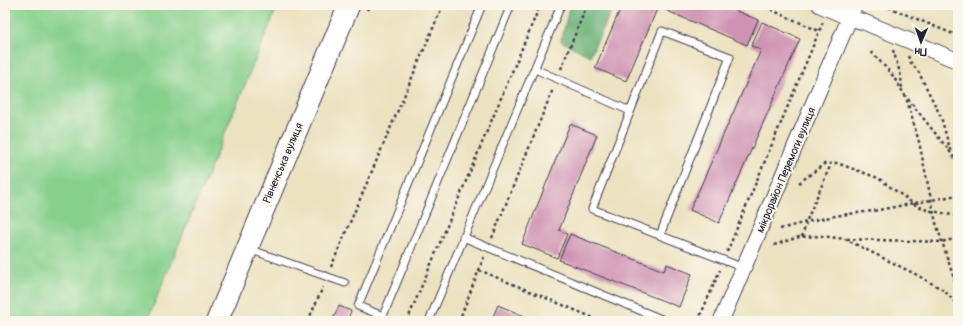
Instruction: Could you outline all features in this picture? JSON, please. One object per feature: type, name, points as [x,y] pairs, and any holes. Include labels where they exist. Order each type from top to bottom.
[{"type":"main road","name":"Рівненська вулиця","points":[[217,321],[349,5]]},
{"type":"street","points":[[824,7],[853,12],[864,22],[958,61]]},
{"type":"street","name":"мікрорайон Перемоги вулиця","points":[[722,321],[853,12]]},
{"type":"lane","points":[[482,5],[358,306],[382,316],[511,5]]},
{"type":"lane","points":[[429,321],[561,5]]},
{"type":"lane","points":[[660,235],[730,57],[662,31],[592,209],[744,268]]},
{"type":"lane","points":[[535,69],[630,111]]},
{"type":"lane","points":[[463,237],[666,321]]},
{"type":"lane","points":[[247,249],[345,283]]},
{"type":"path","points":[[308,321],[443,5]]},
{"type":"path","points":[[459,321],[587,5]]},
{"type":"path","points":[[760,5],[819,31]]},
{"type":"path","points":[[883,5],[958,36]]},
{"type":"path","points":[[698,321],[819,31],[824,7]]},
{"type":"path","points":[[407,321],[539,8]]},
{"type":"path","points":[[888,32],[901,76],[902,91]]},
{"type":"path","points":[[904,39],[907,53],[918,71],[941,117],[951,153]]},
{"type":"path","points":[[871,52],[891,73],[906,97],[951,153],[958,164]]},
{"type":"path","points":[[906,97],[919,142],[933,212],[958,290]]},
{"type":"path","points":[[799,183],[824,164],[837,163],[878,178],[914,204],[933,212],[958,217]]},
{"type":"path","points":[[802,237],[806,222],[831,164]]},
{"type":"path","points":[[780,229],[841,215],[872,212],[958,195]]},
{"type":"path","points":[[774,245],[802,237],[821,236],[845,239],[942,242],[948,240],[958,240]]},
{"type":"path","points":[[845,239],[917,275],[945,292],[958,306]]},
{"type":"path","points":[[480,270],[601,321]]},
{"type":"green space","points":[[5,5],[278,5],[147,321],[5,321]]},
{"type":"green space","points":[[570,5],[614,5],[590,56],[561,41]]},
{"type":"building","points":[[622,5],[723,5],[758,20],[747,45],[658,7],[626,81],[595,68]]},
{"type":"building","points":[[762,22],[800,39],[719,223],[690,210],[761,50],[751,46]]},
{"type":"building","points":[[570,124],[597,135],[559,230],[567,234],[557,258],[522,244]]},
{"type":"building","points":[[570,234],[664,271],[667,264],[692,274],[679,307],[559,260]]},
{"type":"building","points":[[498,305],[536,321],[491,321]]},
{"type":"building","points":[[339,306],[351,311],[347,321],[337,321],[333,319]]}]
